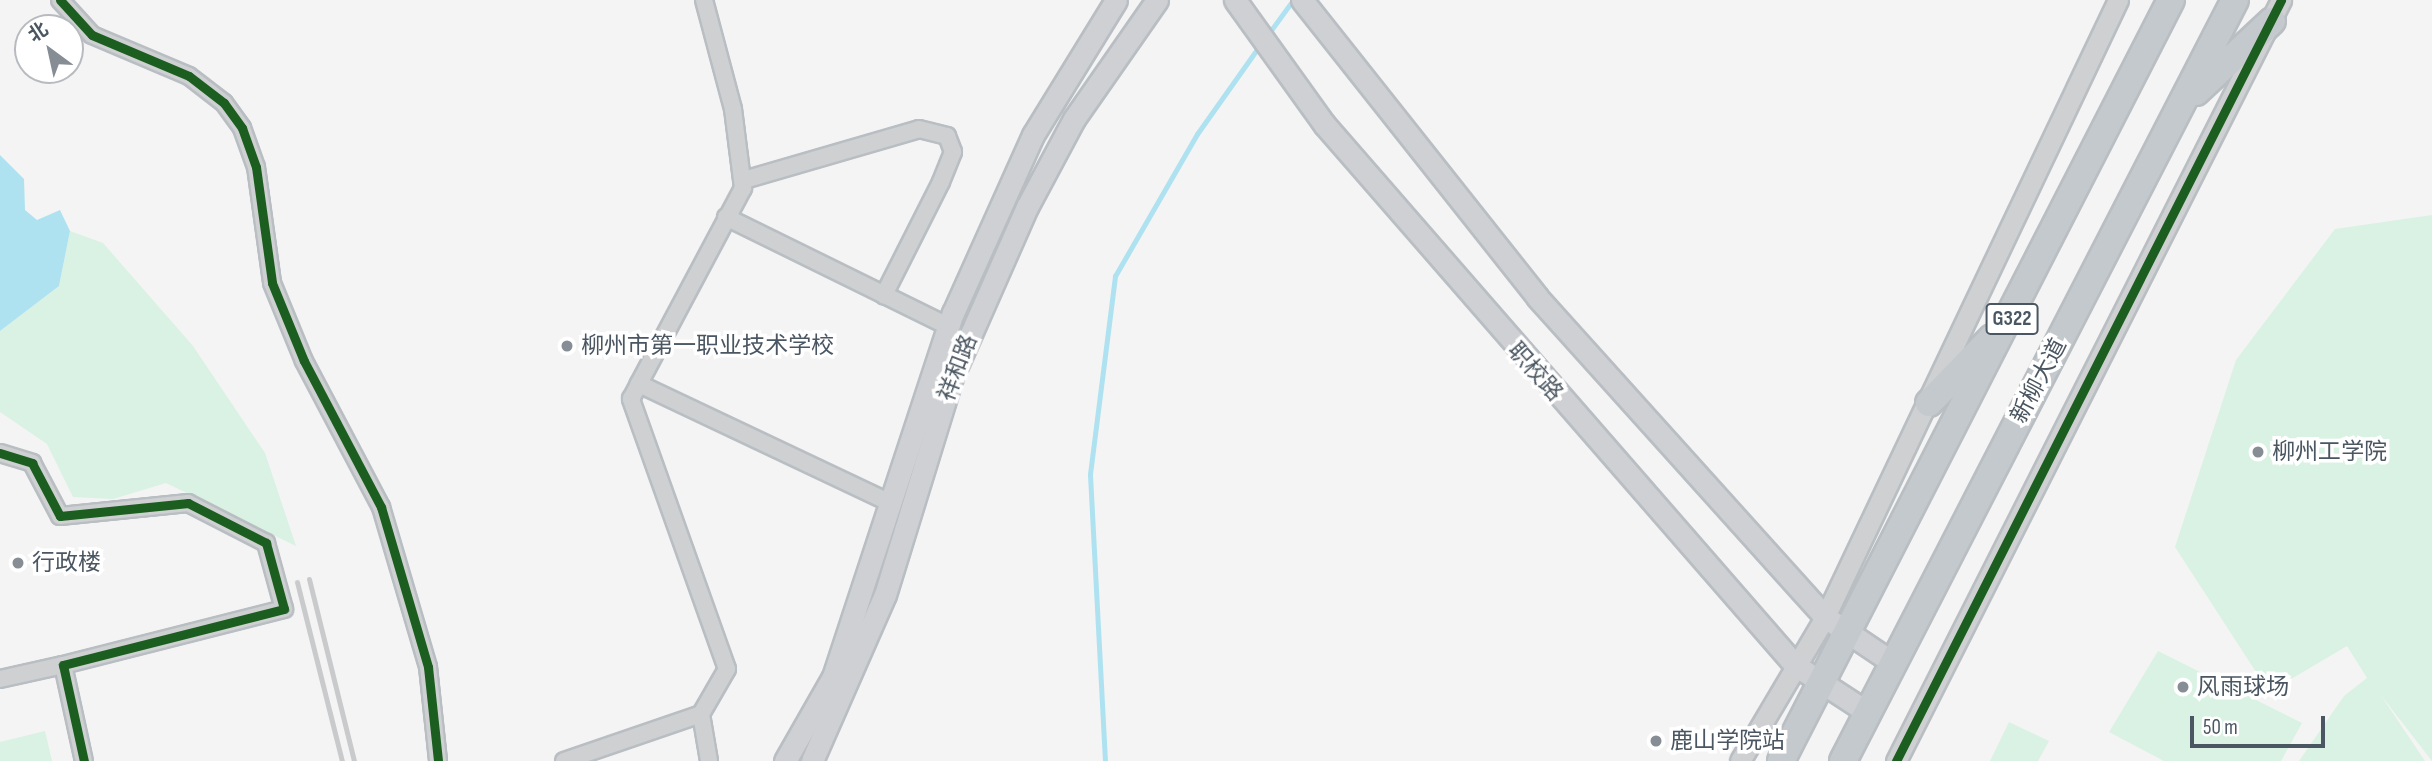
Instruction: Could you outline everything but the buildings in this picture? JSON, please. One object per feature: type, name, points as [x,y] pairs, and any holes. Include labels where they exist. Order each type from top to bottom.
[{"type":"highway","name":"G322","points":[[1782,761],[1819,685],[2012,317],[2171,0]]},
{"type":"highway","name":"新柳大道","points":[[1843,761],[1892,662],[2185,103],[2235,0]]},
{"type":"highway","points":[[2185,103],[2276,10]]},
{"type":"highway","points":[[1930,403],[2012,317]]},
{"type":"main road","name":"祥和路","points":[[785,761],[833,677],[948,326],[1032,135],[1116,0]]},
{"type":"main road","name":"祥和路","points":[[812,761],[885,595],[952,376],[1027,207],[1074,119],[1157,0]]},
{"type":"main road","points":[[1302,0],[1369,92],[1536,297],[1825,617],[1892,662]]},
{"type":"main road","name":"职校路","points":[[1240,7],[1324,124],[1795,665],[1819,685],[1867,712]]},
{"type":"street","points":[[60,0],[92,34],[189,76],[224,103],[242,128],[256,167],[272,283],[304,361],[381,507],[428,667],[438,761]]},
{"type":"street","points":[[704,0],[744,180],[631,399],[727,669],[701,713],[709,761]]},
{"type":"street","points":[[1740,761],[1825,617],[1930,403],[2118,0]]},
{"type":"street","points":[[1896,761],[2276,10]]},
{"type":"street","points":[[744,180],[919,129],[947,136],[953,152],[941,182],[884,295]]},
{"type":"street","points":[[726,217],[948,326]]},
{"type":"street","points":[[639,384],[891,503]]},
{"type":"street","points":[[0,453],[32,463],[60,516],[188,503],[266,543],[284,609],[0,679]]},
{"type":"street","points":[[63,665],[84,761]]},
{"type":"street","points":[[564,761],[701,713]]},
{"type":"green space","points":[[2432,215],[2432,761],[2380,694],[2425,761],[2299,761],[2344,696],[2367,678],[2347,646],[2269,692],[2175,547],[2236,360],[2335,229]]},
{"type":"green space","points":[[70,231],[103,243],[193,346],[265,453],[296,546],[166,483],[113,499],[73,497],[47,444],[0,412],[0,331],[59,286]]},
{"type":"green space","name":"风雨球场","points":[[2158,651],[2302,723],[2281,761],[2164,761],[2109,732]]},
{"type":"green space","points":[[2009,722],[2049,741],[2038,761],[1990,761]]},
{"type":"green space","points":[[45,731],[52,761],[0,761],[0,742]]},
{"type":"water","points":[[0,155],[24,179],[25,210],[37,220],[60,210],[70,231],[59,286],[0,331]]},
{"type":"waterway","points":[[1266,37],[1293,0]]},
{"type":"waterway","points":[[1105,761],[1090,474],[1115,276],[1197,134],[1260,45]]},
{"type":"railway","points":[[309,579],[354,761]]},
{"type":"railway","points":[[297,582],[342,761]]},
{"type":"cycle path","points":[[60,0],[92,35],[189,76],[224,103],[242,128],[256,167],[272,283],[304,361],[381,507],[428,667],[438,761]]},
{"type":"cycle path","points":[[1896,761],[2281,0]]},
{"type":"cycle path","points":[[0,453],[32,463],[60,516],[188,503],[266,543],[284,609],[63,665],[84,761]]},
{"type":"place","name":"柳州市第一职业技术学校","points":[[567,346]]},
{"type":"place","name":"柳州工学院","points":[[2258,452]]},
{"type":"place","name":"行政楼","points":[[18,563]]},
{"type":"place","name":"风雨球场","points":[[2183,687]]},
{"type":"place","name":"鹿山学院站","points":[[1656,741]]}]
